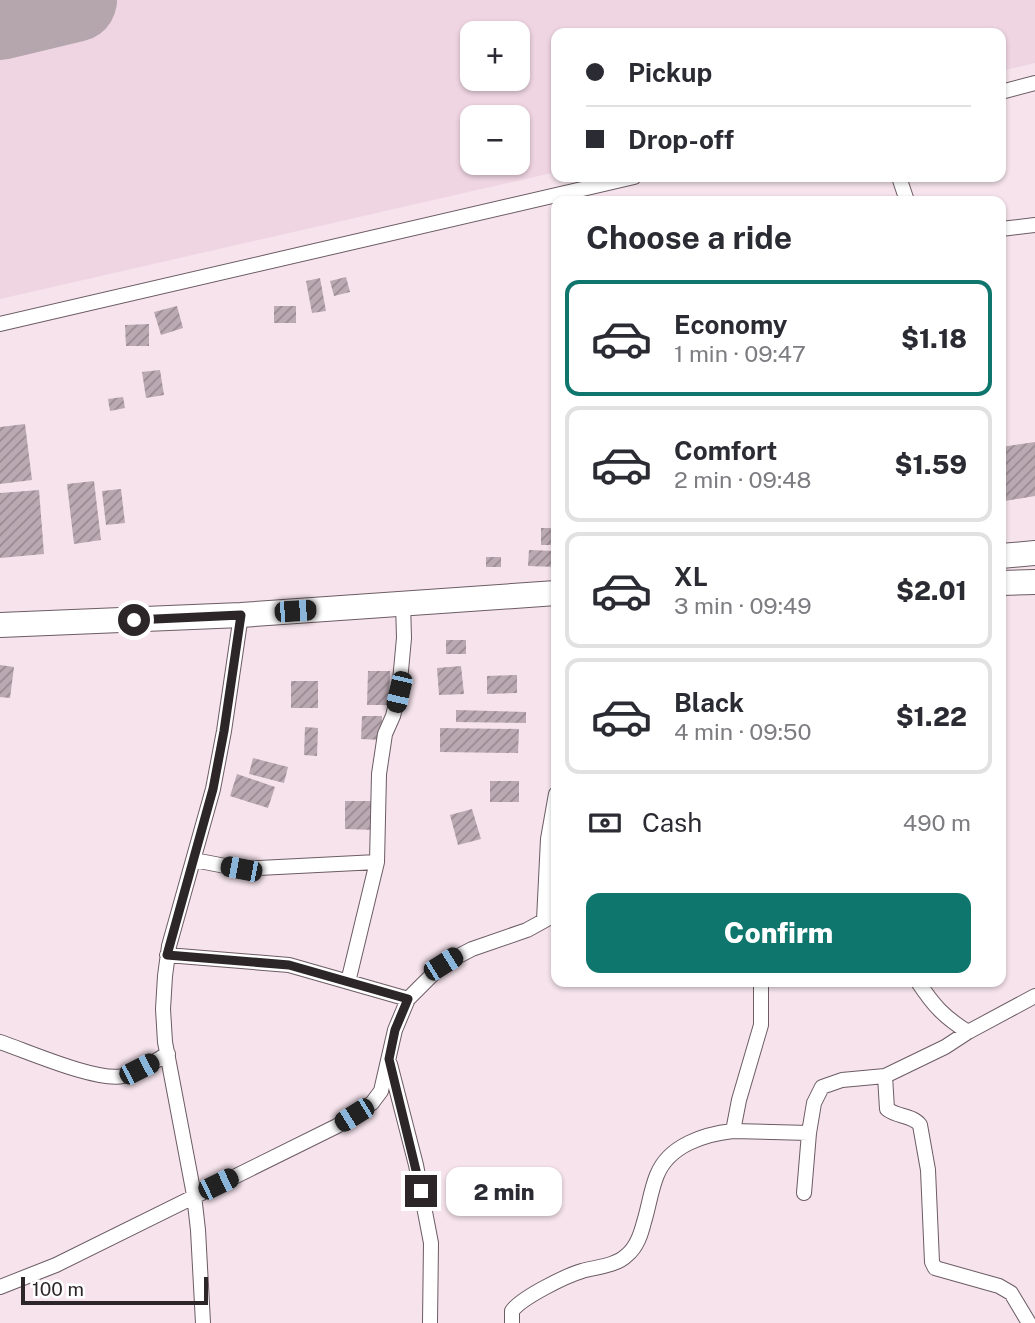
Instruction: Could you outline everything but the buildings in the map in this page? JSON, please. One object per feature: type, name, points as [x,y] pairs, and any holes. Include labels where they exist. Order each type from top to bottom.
[{"type":"highway","points":[[1006,556],[1035,554]]},
{"type":"highway","points":[[1006,583],[1035,582]]},
{"type":"highway","points":[[0,625],[241,615],[551,593]]},
{"type":"street","points":[[1006,91],[1035,83]]},
{"type":"street","points":[[552,196],[612,182]]},
{"type":"street","points":[[0,324],[551,196]]},
{"type":"street","points":[[1006,228],[1035,225]]},
{"type":"street","points":[[348,982],[377,862],[379,774],[385,734],[399,692],[404,638],[403,603]]},
{"type":"street","points":[[203,1323],[194,1195],[168,1054],[163,1009],[167,955],[220,754],[241,615]]},
{"type":"street","points":[[0,1287],[56,1265],[337,1126],[372,1102],[381,1091],[395,1030],[408,999],[443,964],[457,955],[512,937],[550,917],[548,839],[551,822]]},
{"type":"street","points":[[194,860],[241,869],[377,862]]},
{"type":"street","points":[[167,955],[271,963],[408,999]]},
{"type":"street","points":[[733,1131],[739,1100],[761,1026],[761,987]]},
{"type":"street","points":[[923,987],[945,1017],[968,1032]]},
{"type":"street","points":[[804,1193],[814,1102],[822,1087],[842,1080],[885,1076],[945,1047],[1035,996]]},
{"type":"street","points":[[0,1042],[113,1077],[129,1074],[168,1054]]},
{"type":"street","points":[[389,1059],[416,1165],[431,1243],[430,1323]]},
{"type":"street","points":[[885,1076],[887,1109],[892,1114],[919,1122],[920,1125],[928,1170],[932,1262],[936,1268],[999,1286],[1011,1293],[1029,1323]]},
{"type":"street","points":[[512,1323],[512,1311],[521,1302],[572,1275],[614,1263],[629,1254],[640,1235],[657,1175],[663,1164],[702,1136],[733,1131],[809,1133]]},
{"type":"shaded area","points":[[0,0],[1035,0],[1035,63],[1006,70],[1006,28],[551,28],[551,173],[0,299]]},
{"type":"runway","points":[[0,18],[75,0]]},
{"type":"route","points":[[134,620],[241,615],[213,789],[167,955],[289,965],[408,999],[395,1030],[389,1059],[421,1191]]}]
